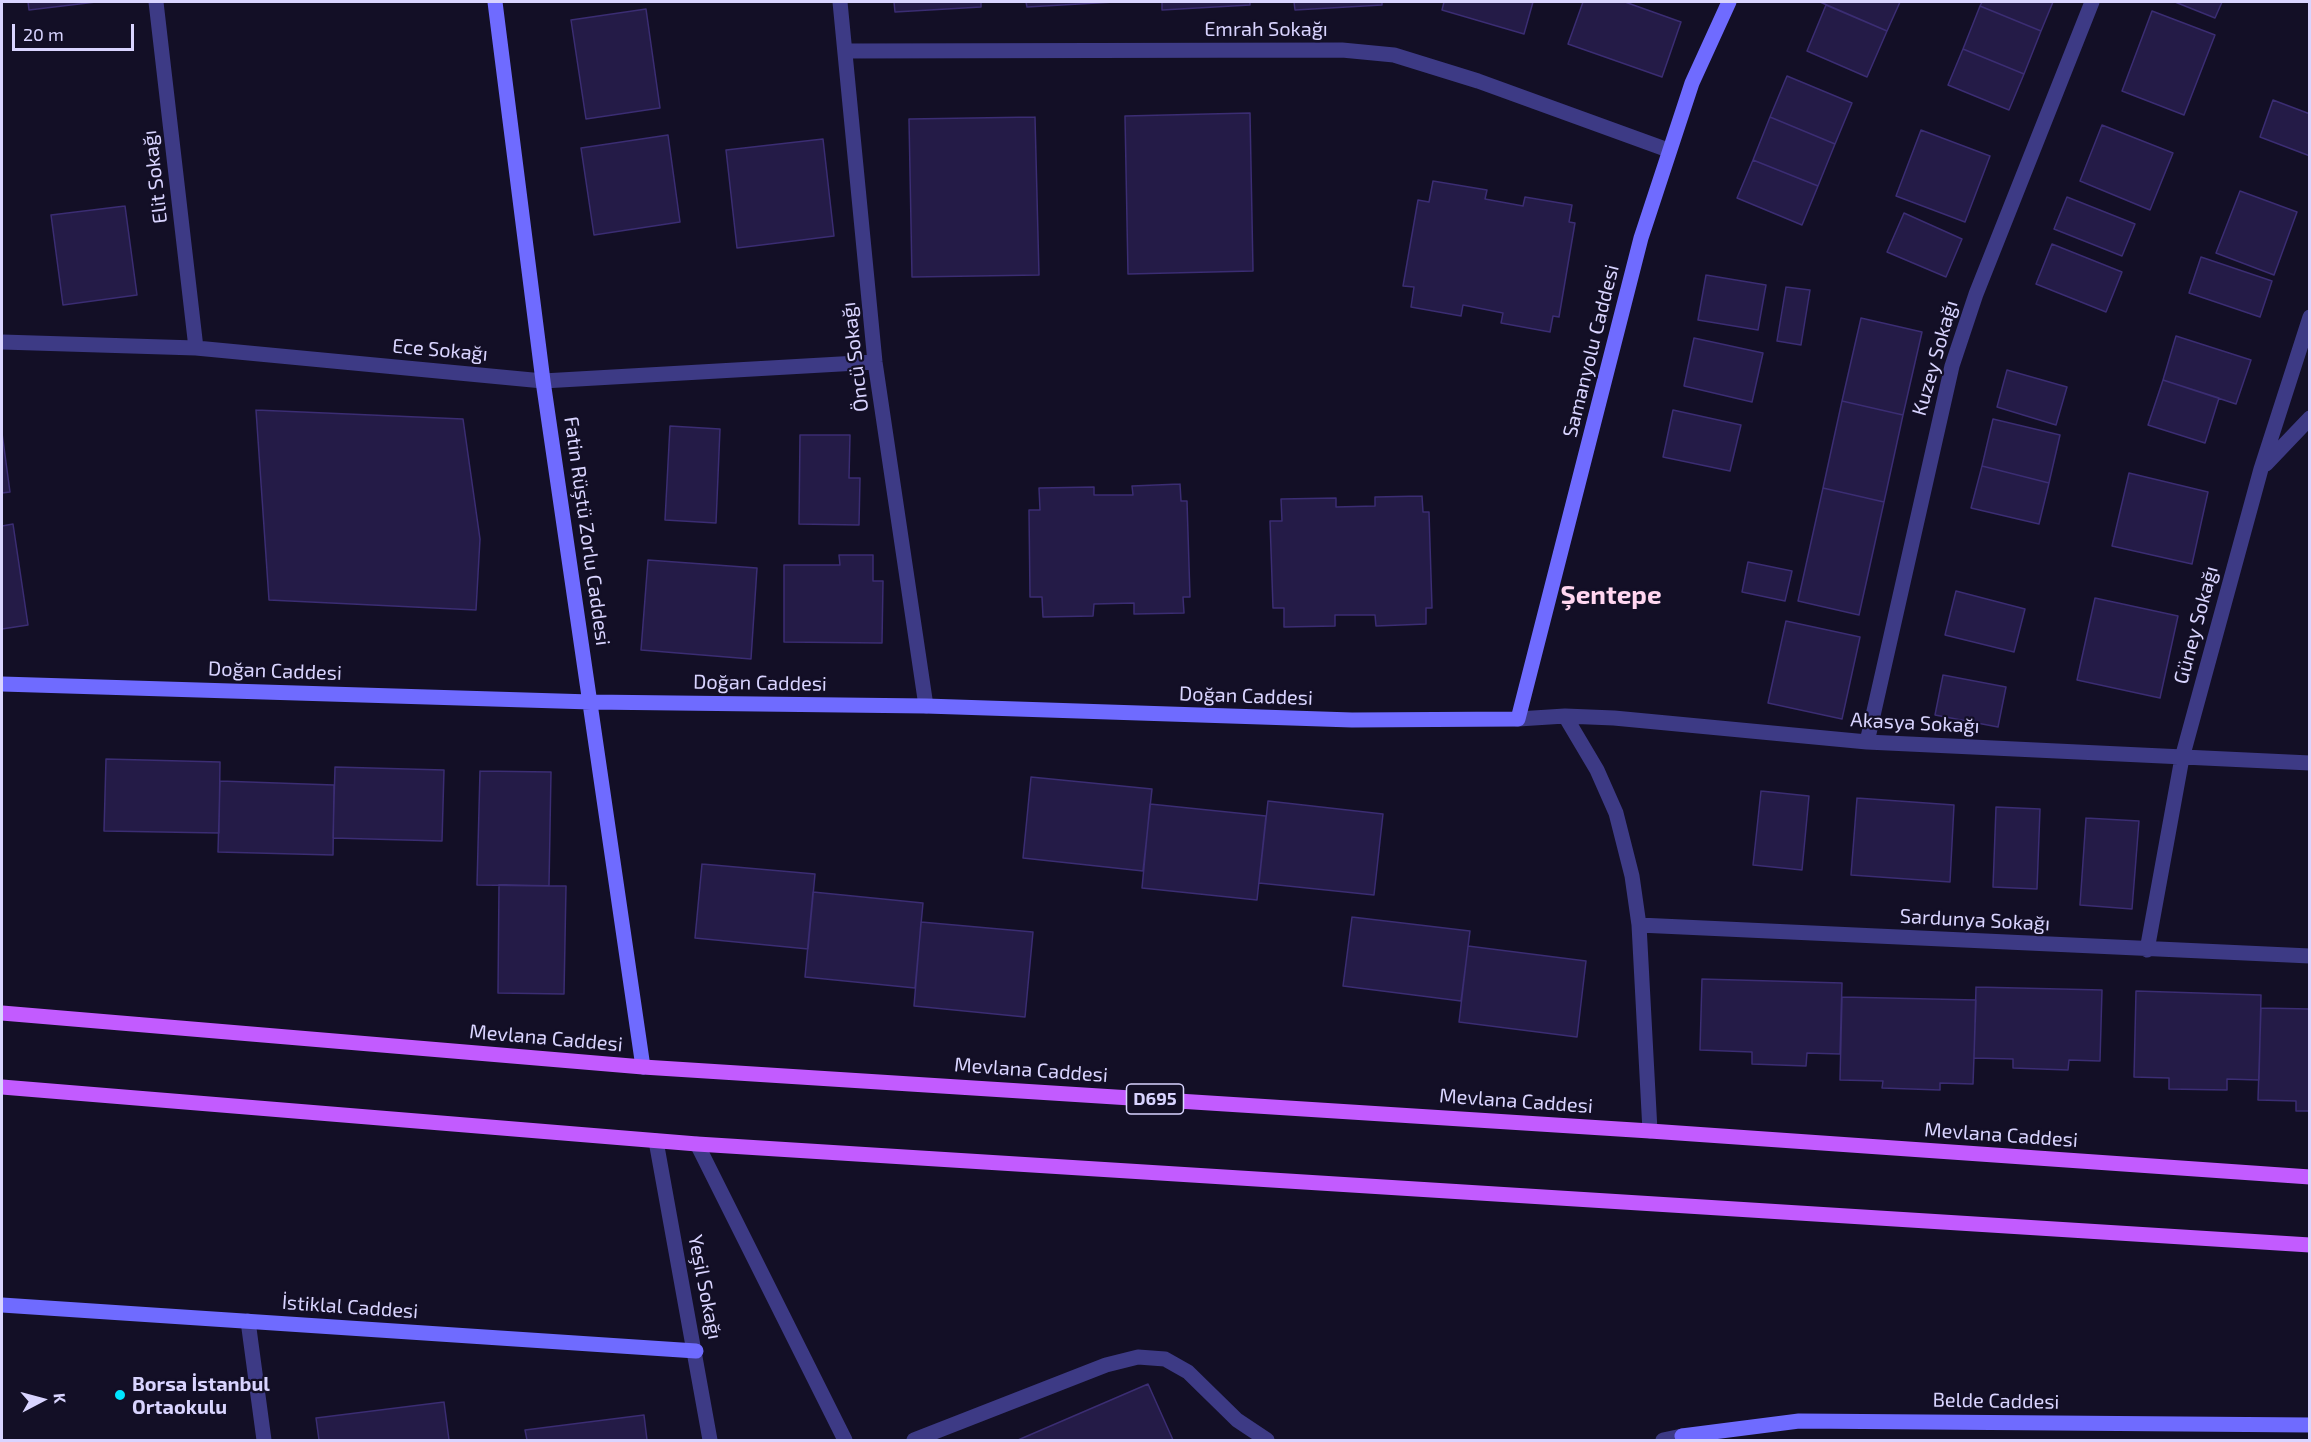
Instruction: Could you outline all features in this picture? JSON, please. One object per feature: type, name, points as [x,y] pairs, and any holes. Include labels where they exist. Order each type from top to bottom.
[{"type":"main road","name":"Mevlana Caddesi","points":[[2,1013],[643,1067],[1650,1131],[2310,1177]]},
{"type":"main road","points":[[2,1087],[697,1144],[2310,1245]]},
{"type":"street","name":"Elit Sokağı","points":[[156,2],[196,348]]},
{"type":"street","name":"Fatin Rüştü Zorlu Caddesi","points":[[495,2],[543,381],[643,1067]]},
{"type":"street","name":"Öncü Sokağı","points":[[840,2],[847,51],[875,362],[926,706]]},
{"type":"street","name":"Samanyolu Caddesi","points":[[1518,719],[1641,238],[1668,150],[1692,83],[1729,2]]},
{"type":"street","name":"Kuzey Sokağı","points":[[1867,742],[1952,366],[1976,294],[2092,2]]},
{"type":"street","name":"Emrah Sokağı","points":[[847,51],[1342,50],[1394,56],[1478,81],[1668,150]]},
{"type":"street","name":"Güney Sokağı","points":[[2147,950],[2182,758],[2261,469],[2310,317]]},
{"type":"street","name":"Ece Sokağı","points":[[2,342],[196,348],[543,381],[875,362]]},
{"type":"street","points":[[2261,469],[2310,418]]},
{"type":"street","name":"Doğan Caddesi","points":[[2,684],[591,702],[926,706],[1352,720],[1518,719]]},
{"type":"street","name":"Akasya Sokağı","points":[[1518,719],[1565,716],[1614,718],[1867,742],[2310,764]]},
{"type":"street","points":[[1565,716],[1598,770],[1616,813],[1632,876],[1640,925],[1650,1131]]},
{"type":"street","name":"Sardunya Sokağı","points":[[1640,925],[2310,956]]},
{"type":"street","name":"Yeşil Sokağı","points":[[656,1141],[696,1351],[710,1440]]},
{"type":"street","points":[[697,1144],[845,1440]]},
{"type":"street","name":"İstiklal Caddesi","points":[[2,1305],[696,1351]]},
{"type":"street","points":[[248,1321],[264,1440]]},
{"type":"street","points":[[914,1440],[1106,1365],[1138,1357],[1165,1359],[1188,1372],[1238,1420],[1267,1440]]},
{"type":"street","name":"Belde Caddesi","points":[[1682,1438],[1799,1421],[2310,1425]]},
{"type":"street","points":[[1663,1440],[1682,1438]]},
{"type":"building","points":[[28,2],[96,2],[29,10]]},
{"type":"building","points":[[894,2],[981,2],[981,7],[895,12]]},
{"type":"building","points":[[1026,2],[1114,2],[1027,7]]},
{"type":"building","points":[[1162,2],[1250,2],[1250,5],[1162,10]]},
{"type":"building","points":[[1294,2],[1382,2],[1382,5],[1295,10]]},
{"type":"building","points":[[1444,2],[1533,2],[1524,34],[1442,10]]},
{"type":"building","points":[[1583,2],[1625,2],[1681,22],[1662,77],[1568,44]]},
{"type":"building","points":[[1820,2],[1900,2],[1887,31]]},
{"type":"building","points":[[1982,2],[2053,2],[2041,31],[1980,6]]},
{"type":"building","points":[[2175,2],[2222,2],[2215,18]]},
{"type":"building","points":[[1826,5],[1887,31],[1867,77],[1807,51]]},
{"type":"building","points":[[1980,6],[2041,31],[2024,74],[1963,49]]},
{"type":"building","points":[[646,9],[660,108],[586,119],[571,20]]},
{"type":"building","points":[[2152,11],[2215,35],[2184,115],[2122,91]]},
{"type":"building","points":[[1963,49],[2024,74],[2009,110],[1948,85]]},
{"type":"building","points":[[1787,76],[1852,103],[1835,144],[1770,117]]},
{"type":"building","points":[[2273,100],[2310,114],[2310,156],[2260,137]]},
{"type":"building","points":[[1250,113],[1253,271],[1128,274],[1125,116]]},
{"type":"building","points":[[1035,117],[1039,275],[912,277],[909,119]]},
{"type":"building","points":[[1770,117],[1835,144],[1818,186],[1753,160]]},
{"type":"building","points":[[2102,125],[2173,153],[2150,210],[2080,181]]},
{"type":"building","points":[[1921,130],[1990,156],[1965,222],[1896,196]]},
{"type":"building","points":[[668,135],[680,222],[594,235],[581,148]]},
{"type":"building","points":[[823,139],[834,236],[737,248],[726,150]]},
{"type":"building","points":[[1753,160],[1818,186],[1802,225],[1737,198]]},
{"type":"building","points":[[1433,181],[1487,190],[1485,199],[1523,206],[1525,197],[1572,205],[1569,222],[1575,223],[1559,317],[1553,316],[1550,332],[1501,323],[1503,313],[1463,305],[1461,316],[1411,307],[1414,287],[1403,286],[1418,200],[1429,202]]},
{"type":"building","points":[[2240,191],[2297,212],[2274,275],[2216,253]]},
{"type":"building","points":[[2067,197],[2135,224],[2122,256],[2054,229]]},
{"type":"building","points":[[125,206],[137,295],[63,305],[51,215]]},
{"type":"building","points":[[1904,213],[1962,239],[1946,277],[1887,252]]},
{"type":"building","points":[[2052,244],[2122,272],[2106,312],[2036,284]]},
{"type":"building","points":[[2201,257],[2272,281],[2260,317],[2189,293]]},
{"type":"building","points":[[1706,275],[1766,285],[1758,330],[1698,320]]},
{"type":"building","points":[[1786,287],[1810,290],[1801,345],[1777,341]]},
{"type":"building","points":[[1861,318],[1922,332],[1903,415],[1842,401]]},
{"type":"building","points":[[2176,336],[2251,360],[2236,404],[2163,380]]},
{"type":"building","points":[[1694,338],[1763,353],[1752,402],[1684,386]]},
{"type":"building","points":[[2007,370],[2067,387],[2056,425],[1997,407]]},
{"type":"building","points":[[2163,380],[2219,398],[2205,443],[2148,425]]},
{"type":"building","points":[[1842,401],[1903,415],[1884,502],[1823,488]]},
{"type":"building","points":[[256,410],[463,419],[480,539],[476,610],[269,600]]},
{"type":"building","points":[[1673,410],[1741,425],[1730,471],[1663,457]]},
{"type":"building","points":[[1993,419],[2060,435],[2049,483],[1982,466]]},
{"type":"building","points":[[670,426],[720,429],[716,523],[665,520]]},
{"type":"building","points":[[2,433],[10,492],[2,493]]},
{"type":"building","points":[[800,435],[850,435],[849,478],[860,478],[859,525],[799,524]]},
{"type":"building","points":[[1982,466],[2049,483],[2039,524],[1971,508]]},
{"type":"building","points":[[2129,473],[2208,492],[2192,564],[2112,546]]},
{"type":"building","points":[[1180,484],[1181,501],[1187,501],[1190,597],[1183,597],[1184,613],[1134,614],[1134,603],[1094,604],[1093,616],[1043,617],[1042,597],[1030,597],[1029,510],[1040,510],[1039,488],[1094,487],[1094,495],[1133,495],[1132,486]]},
{"type":"building","points":[[1823,488],[1884,502],[1859,615],[1798,601]]},
{"type":"building","points":[[1422,496],[1423,512],[1429,512],[1432,608],[1426,608],[1426,624],[1376,626],[1375,615],[1335,615],[1335,626],[1284,627],[1284,608],[1273,608],[1270,521],[1282,521],[1281,499],[1336,498],[1336,507],[1375,506],[1375,497]]},
{"type":"building","points":[[13,524],[28,625],[2,629],[2,526]]},
{"type":"building","points":[[839,555],[873,555],[873,581],[883,581],[882,643],[784,642],[784,565],[840,565]]},
{"type":"building","points":[[648,560],[757,568],[751,659],[641,650]]},
{"type":"building","points":[[1748,562],[1792,571],[1785,601],[1742,592]]},
{"type":"building","points":[[1956,591],[2025,609],[2014,652],[1945,635]]},
{"type":"building","points":[[2095,598],[2178,616],[2160,698],[2077,680]]},
{"type":"building","points":[[1786,621],[1860,637],[1842,719],[1768,703]]},
{"type":"building","points":[[1943,675],[2006,687],[1998,727],[1935,715]]},
{"type":"building","points":[[106,759],[220,762],[219,833],[104,831]]},
{"type":"building","points":[[335,767],[444,770],[442,841],[333,838]]},
{"type":"building","points":[[480,771],[551,772],[549,886],[477,885]]},
{"type":"building","points":[[1031,777],[1152,789],[1143,871],[1023,858]]},
{"type":"building","points":[[220,781],[334,785],[333,855],[218,852]]},
{"type":"building","points":[[1761,791],[1809,796],[1802,870],[1753,865]]},
{"type":"building","points":[[1857,798],[1954,805],[1950,882],[1851,875]]},
{"type":"building","points":[[1268,801],[1383,814],[1374,895],[1259,883]]},
{"type":"building","points":[[1150,804],[1266,816],[1257,900],[1142,888]]},
{"type":"building","points":[[1996,807],[2040,809],[2037,889],[1993,887]]},
{"type":"building","points":[[2086,818],[2139,821],[2132,909],[2080,905]]},
{"type":"building","points":[[702,864],[815,874],[808,949],[695,938]]},
{"type":"building","points":[[499,885],[566,886],[564,994],[498,993]]},
{"type":"building","points":[[813,892],[923,903],[915,988],[805,977]]},
{"type":"building","points":[[1352,917],[1470,931],[1461,1001],[1343,986]]},
{"type":"building","points":[[921,922],[1033,932],[1025,1017],[914,1006]]},
{"type":"building","points":[[1468,946],[1586,961],[1577,1037],[1459,1022]]},
{"type":"building","points":[[1702,979],[1842,983],[1840,1054],[1807,1053],[1806,1066],[1752,1064],[1752,1052],[1700,1050]]},
{"type":"building","points":[[1976,987],[2102,990],[2100,1061],[2069,1060],[2068,1070],[2013,1068],[2013,1059],[1974,1058]]},
{"type":"building","points":[[2136,991],[2261,995],[2259,1080],[2227,1079],[2227,1090],[2169,1089],[2169,1078],[2134,1077]]},
{"type":"building","points":[[1842,997],[1976,1000],[1973,1084],[1940,1083],[1940,1090],[1882,1088],[1883,1081],[1840,1080]]},
{"type":"building","points":[[2261,1008],[2310,1009],[2310,1111],[2296,1111],[2296,1101],[2258,1100]]},
{"type":"building","points":[[1148,1384],[1173,1440],[1018,1440]]},
{"type":"building","points":[[444,1402],[449,1440],[319,1440],[316,1418]]},
{"type":"building","points":[[644,1415],[647,1440],[527,1440],[525,1430]]},
{"type":"place","name":"Borsa İstanbul Ortaokulu","points":[[120,1395]]},
{"type":"district","name":"Şentepe","points":[[1611,595]]}]
